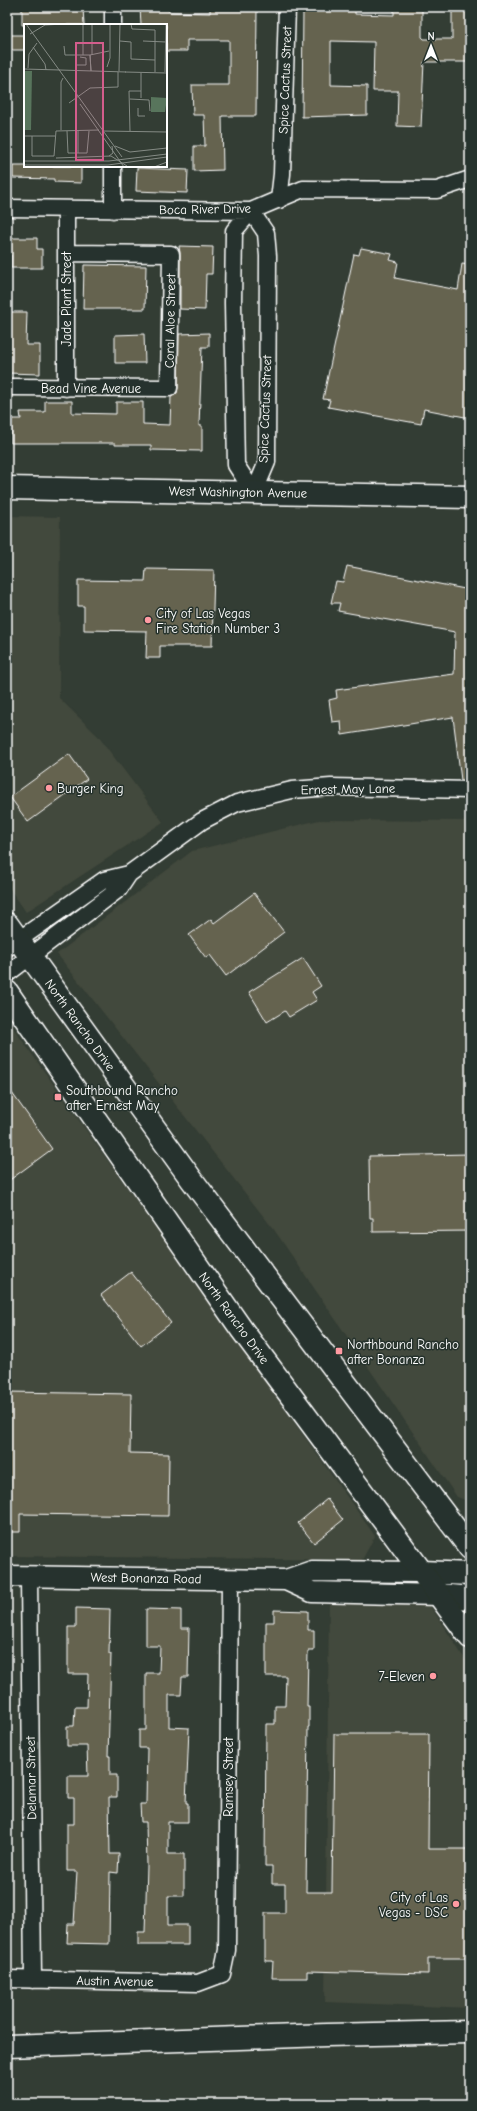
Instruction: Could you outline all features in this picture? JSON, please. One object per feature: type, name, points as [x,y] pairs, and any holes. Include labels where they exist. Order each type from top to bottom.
[{"type":"main road","name":"West Washington Avenue","points":[[7,488],[470,497]]},
{"type":"main road","name":"North Rancho Drive","points":[[16,942],[192,1180],[436,1505],[470,1548]]},
{"type":"main road","name":"North Rancho Drive","points":[[7,992],[242,1330],[470,1637]]},
{"type":"main road","points":[[7,1015],[28,1022]]},
{"type":"main road","points":[[436,1505],[470,1525]]},
{"type":"main road","name":"West Bonanza Road","points":[[422,1572],[470,1574]]},
{"type":"main road","name":"West Bonanza Road","points":[[439,1595],[470,1598]]},
{"type":"main road","points":[[7,2046],[326,2035],[470,2032]]},
{"type":"street","points":[[113,7],[113,24]]},
{"type":"street","name":"Spice Cactus Street","points":[[279,200],[282,174],[287,7]]},
{"type":"street","points":[[113,167],[113,210]]},
{"type":"street","name":"Boca River Drive","points":[[7,208],[251,211],[303,189],[437,190],[470,179]]},
{"type":"street","name":"Jade Plant Street","points":[[66,209],[66,388]]},
{"type":"street","name":"Spice Cactus Street","points":[[251,211],[266,233],[268,256],[267,462],[254,493],[236,465],[233,272],[234,231],[251,211]]},
{"type":"street","name":"Coral Aloe Street","points":[[66,253],[171,254],[169,388]]},
{"type":"street","name":"Bead Vine Avenue","points":[[12,387],[169,388]]},
{"type":"street","name":"Ernest May Lane","points":[[7,974],[16,942],[119,889],[129,874],[202,822],[236,802],[292,790],[332,787],[470,790]]},
{"type":"street","name":"West Bonanza Road","points":[[7,1576],[286,1580],[312,1571],[422,1572]]},
{"type":"street","name":"Delamar Street","points":[[29,1576],[33,1980]]},
{"type":"street","name":"Ramsey Street","points":[[222,1974],[227,1950],[230,1579]]},
{"type":"street","name":"West Bonanza Road","points":[[286,1580],[312,1592],[439,1595]]},
{"type":"street","name":"Austin Avenue","points":[[7,1979],[198,1983],[222,1974]]},
{"type":"shaded area","points":[[7,516],[60,517],[59,698],[98,736],[163,822],[26,912],[7,885]]},
{"type":"shaded area","points":[[319,820],[470,821],[470,1502],[457,1497],[275,1231],[57,954],[192,851]]},
{"type":"shaded area","points":[[7,1019],[375,1536],[362,1560],[7,1556]]},
{"type":"shaded area","points":[[329,1599],[427,1601],[470,1667],[470,2008],[325,2002]]},
{"type":"building","points":[[22,7],[83,7],[84,24],[22,25]]},
{"type":"building","points":[[140,7],[169,7],[169,12],[210,13],[210,8],[257,9],[256,116],[222,116],[223,170],[194,171],[194,146],[205,146],[204,115],[193,115],[192,85],[229,85],[229,40],[187,40],[187,51],[167,51],[167,24],[141,24]]},
{"type":"building","points":[[394,7],[422,7],[422,37],[424,39],[452,39],[452,7],[470,7],[470,62],[424,62],[421,127],[397,126],[398,91],[373,91],[374,42],[331,41],[331,85],[367,86],[367,115],[302,117],[303,10],[355,10],[355,14],[394,15]]},
{"type":"building","points":[[7,35],[24,35],[24,50],[7,50]]},
{"type":"building","points":[[13,166],[81,167],[81,183],[54,182],[54,179],[13,178]]},
{"type":"building","points":[[137,168],[188,170],[187,193],[136,191]]},
{"type":"building","points":[[7,238],[37,238],[37,249],[42,249],[42,268],[11,268],[11,255],[7,256]]},
{"type":"building","points":[[179,246],[213,247],[212,274],[206,274],[205,310],[180,309]]},
{"type":"building","points":[[361,248],[392,254],[390,260],[398,262],[395,278],[458,290],[462,264],[470,265],[470,418],[424,409],[421,424],[328,407],[330,400],[323,399],[354,254],[359,255]]},
{"type":"building","points":[[84,265],[146,266],[145,309],[83,309]]},
{"type":"building","points":[[7,312],[27,312],[26,345],[40,345],[40,374],[7,373]]},
{"type":"building","points":[[209,333],[209,347],[202,347],[199,426],[202,426],[202,451],[151,450],[151,445],[115,445],[115,443],[11,443],[11,419],[21,419],[20,412],[45,412],[45,401],[72,401],[72,413],[116,414],[116,402],[143,402],[143,424],[170,425],[171,397],[177,393],[178,388],[179,334]]},
{"type":"building","points":[[144,334],[145,363],[115,363],[115,335]]},
{"type":"building","points":[[347,566],[470,590],[470,780],[461,780],[453,717],[342,735],[341,721],[332,722],[329,700],[337,698],[336,690],[454,674],[455,632],[338,611],[340,603],[331,603],[336,581],[343,582]]},
{"type":"building","name":"City of Las Vegas Fire Station Number 3","points":[[146,569],[214,570],[212,646],[160,646],[160,658],[146,658],[147,631],[84,630],[84,606],[78,606],[78,580],[145,581]]},
{"type":"building","name":"Burger King","points":[[69,754],[87,779],[28,822],[10,797]]},
{"type":"building","points":[[254,893],[284,932],[226,976],[210,955],[206,958],[189,935],[211,919],[214,923]]},
{"type":"building","points":[[303,958],[321,986],[312,992],[317,1000],[289,1017],[285,1011],[267,1022],[249,992]]},
{"type":"building","points":[[7,1086],[52,1149],[7,1182]]},
{"type":"building","points":[[470,1154],[470,1231],[373,1232],[373,1218],[370,1218],[369,1156]]},
{"type":"building","points":[[131,1272],[171,1323],[141,1346],[101,1295]]},
{"type":"building","points":[[7,1392],[131,1394],[130,1453],[169,1454],[168,1516],[20,1514],[20,1532],[7,1532]]},
{"type":"building","points":[[327,1499],[343,1520],[314,1543],[298,1523]]},
{"type":"building","points":[[76,1608],[110,1609],[109,1654],[111,1654],[108,1756],[110,1756],[110,1775],[117,1775],[117,1797],[109,1797],[110,1854],[119,1854],[118,1873],[110,1872],[109,1944],[67,1943],[68,1924],[74,1924],[77,1871],[67,1871],[67,1824],[74,1824],[74,1798],[68,1798],[68,1776],[88,1776],[87,1746],[67,1746],[67,1726],[74,1726],[75,1707],[87,1707],[88,1674],[68,1674],[68,1627],[76,1627]]},
{"type":"building","points":[[146,1609],[181,1610],[181,1628],[189,1628],[188,1677],[182,1677],[181,1695],[169,1695],[169,1727],[189,1728],[186,1803],[188,1803],[188,1822],[168,1822],[168,1854],[184,1854],[184,1896],[168,1896],[168,1925],[188,1925],[188,1945],[138,1945],[138,1932],[145,1932],[147,1866],[146,1822],[141,1822],[140,1804],[146,1804],[147,1748],[139,1748],[139,1730],[146,1730],[146,1673],[159,1673],[160,1646],[146,1646]]},
{"type":"building","points":[[274,1610],[308,1611],[308,1630],[314,1630],[314,1651],[308,1651],[307,1707],[309,1707],[309,1727],[306,1892],[332,1892],[334,1734],[429,1734],[428,1849],[470,1849],[470,1958],[428,1958],[428,1974],[307,1971],[307,1978],[272,1978],[273,1961],[265,1961],[265,1913],[285,1913],[285,1884],[272,1884],[272,1866],[265,1866],[266,1724],[275,1724],[275,1706],[285,1706],[286,1676],[266,1676],[266,1622],[274,1622]]},
{"type":"place","name":"City of Las Vegas Fire Station Number 3","points":[[148,620]]},
{"type":"place","name":"Burger King","points":[[49,788]]},
{"type":"place","name":"Southbound Rancho after Ernest May","points":[[58,1097]]},
{"type":"place","name":"Northbound Rancho after Bonanza","points":[[339,1351]]},
{"type":"place","name":"7-Eleven","points":[[433,1676]]},
{"type":"place","name":"City of Las Vegas - DSC","points":[[456,1904]]}]
